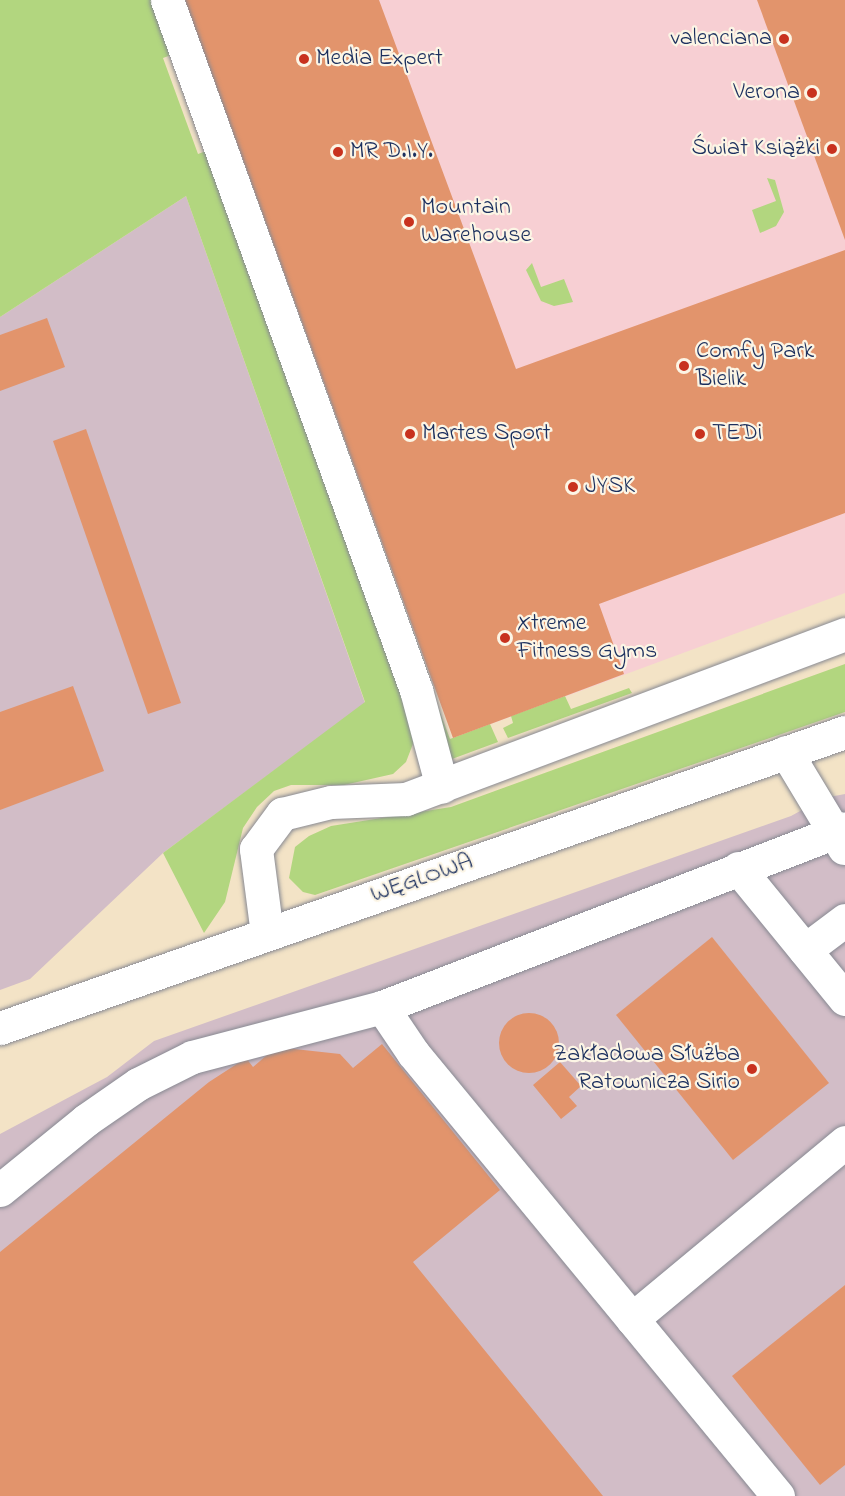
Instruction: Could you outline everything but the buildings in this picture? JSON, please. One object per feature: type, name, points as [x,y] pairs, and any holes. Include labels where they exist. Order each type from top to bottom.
[{"type":"street","points":[[167,0],[416,690],[442,787]]},
{"type":"street","points":[[267,934],[256,849],[282,814],[331,802],[406,799],[845,634]]},
{"type":"street","name":"WĘGLOWA","points":[[0,1028],[845,732]]},
{"type":"street","points":[[0,1190],[86,1120],[138,1084],[192,1057],[382,1007],[738,868],[840,836],[786,752]]},
{"type":"street","points":[[738,868],[845,999]]},
{"type":"street","points":[[806,950],[845,920]]},
{"type":"street","points":[[382,1007],[413,1053],[778,1496]]},
{"type":"street","points":[[632,1319],[845,1142]]},
{"type":"shaded area","points":[[185,0],[845,0],[845,593],[453,738]]},
{"type":"shaded area","points":[[186,196],[365,703],[163,853],[30,979],[0,990],[0,317]]},
{"type":"shaded area","points":[[845,794],[845,1496],[0,1496],[0,1134],[107,1077],[154,1041],[791,816],[824,798]]},
{"type":"green space","points":[[0,0],[151,0],[171,55],[163,58],[198,154],[206,151],[416,736],[406,762],[393,774],[344,785],[291,785],[274,791],[257,807],[243,828],[225,902],[204,933],[163,853],[365,702],[186,196],[0,317]]},
{"type":"green space","points":[[767,178],[775,180],[784,212],[776,226],[760,233],[752,210],[776,201]]},
{"type":"green space","points":[[532,263],[541,287],[564,279],[573,302],[554,306],[541,301],[526,270]]},
{"type":"green space","points":[[845,664],[845,712],[315,895],[303,892],[289,878],[295,847],[309,836],[331,826],[451,807]]},
{"type":"green space","points":[[629,688],[632,693],[508,738],[503,728],[513,723],[511,716],[565,696],[571,709]]},
{"type":"green space","points":[[432,691],[450,739],[490,724],[498,742],[452,759],[429,697]]},
{"type":"place","name":"valenciana","points":[[784,39]]},
{"type":"place","name":"Media Expert","points":[[304,59]]},
{"type":"place","name":"Verona","points":[[812,93]]},
{"type":"place","name":"Świat Książki","points":[[832,149]]},
{"type":"place","name":"MR D.I.Y.","points":[[338,152]]},
{"type":"place","name":"Mountain Warehouse","points":[[409,222]]},
{"type":"place","name":"Comfy Park Bielik","points":[[684,366]]},
{"type":"place","name":"Martes Sport","points":[[410,434]]},
{"type":"place","name":"TEDi","points":[[700,434]]},
{"type":"place","name":"JYSK","points":[[573,487]]},
{"type":"place","name":"Xtreme Fitness Gyms","points":[[505,638]]},
{"type":"place","name":"Zakładowa Służba Ratownicza Sirio","points":[[752,1069]]}]
